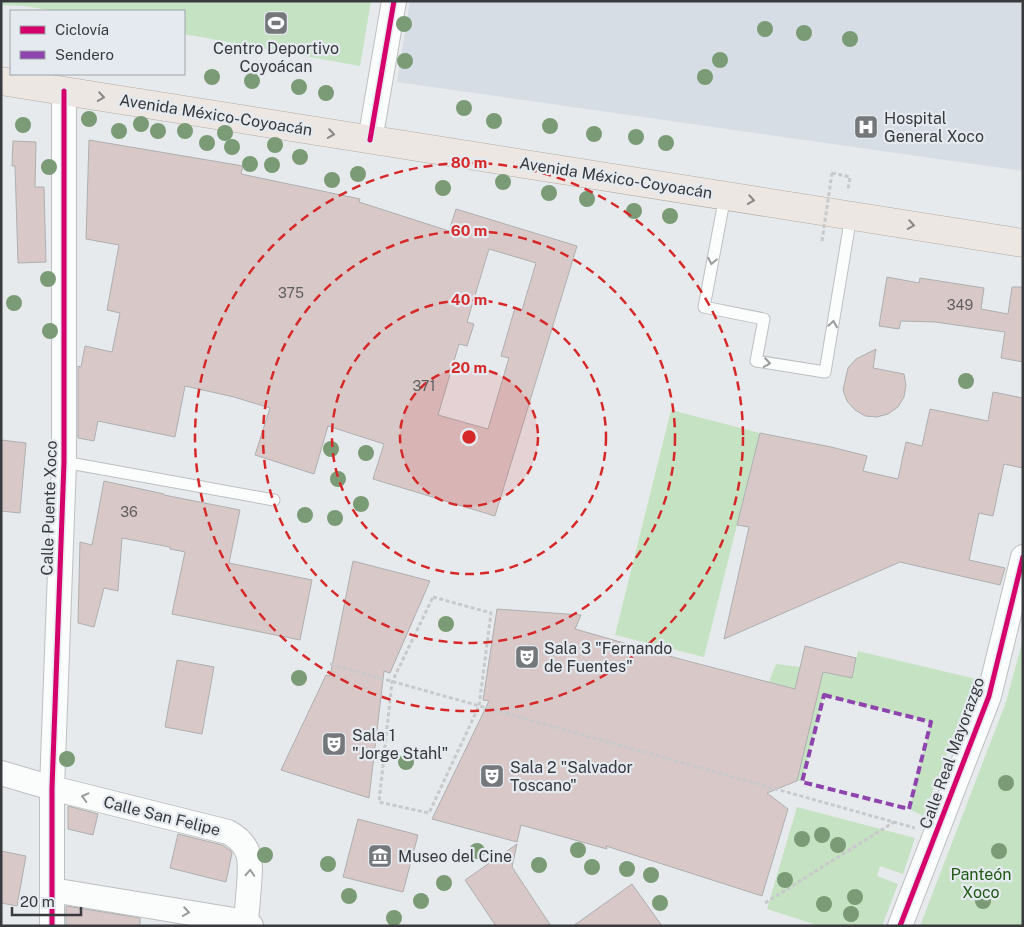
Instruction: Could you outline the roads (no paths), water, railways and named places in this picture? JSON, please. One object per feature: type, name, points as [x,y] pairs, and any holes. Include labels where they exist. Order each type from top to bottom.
[{"type":"main road","name":"Avenida México-Coyoacán","points":[[1,81],[1023,243]]},
{"type":"street","points":[[370,140],[394,1]]},
{"type":"street","name":"Calle Puente Xoco","points":[[52,926],[52,788],[64,462],[64,91]]},
{"type":"street","name":"Calle Real Mayorazgo","points":[[900,926],[989,696],[1023,557]]},
{"type":"street","name":"Calle San Felipe","points":[[1,773],[52,788],[228,832],[236,836],[243,843],[250,859],[248,924],[52,890]]},
{"type":"lane","points":[[724,196],[704,307],[764,320],[756,361],[825,372],[851,216]]},
{"type":"lane","points":[[64,462],[274,500]]},
{"type":"place","name":"Centro Deportivo Coyoácan","points":[[276,23]]},
{"type":"place","name":"Hospital General Xoco","points":[[866,127]]},
{"type":"place","name":"Sala 3 \"Fernando de Fuentes\"","points":[[527,657]]},
{"type":"place","name":"Sala 1 \"Jorge Stahl\"","points":[[334,744]]},
{"type":"place","name":"Sala 2 \"Salvador Toscano\"","points":[[492,776]]},
{"type":"place","name":"Museo del Cine","points":[[380,856]]},
{"type":"park label","name":"Panteón Xoco","points":[[981,883]]}]
